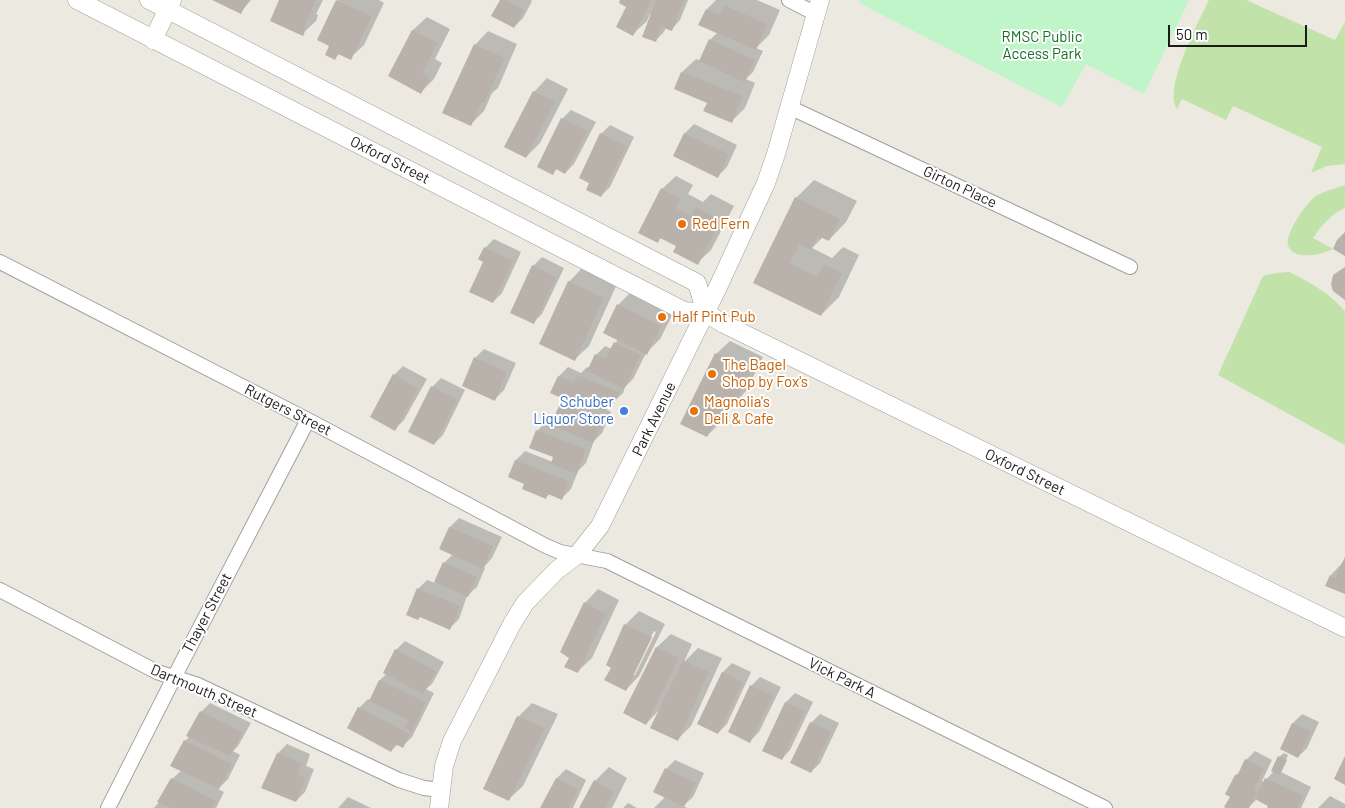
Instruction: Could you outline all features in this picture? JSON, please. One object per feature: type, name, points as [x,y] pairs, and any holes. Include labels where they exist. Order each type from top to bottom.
[{"type":"street","name":"Oxford Street","points":[[77,0],[684,311],[706,313],[724,324],[1345,628]]},
{"type":"street","name":"Oxford Street","points":[[149,0],[170,5],[697,284],[706,313]]},
{"type":"street","points":[[789,0],[818,7]]},
{"type":"street","points":[[154,40],[170,5]]},
{"type":"street","name":"Park Avenue","points":[[440,808],[440,790],[448,754],[458,728],[512,624],[525,603],[542,584],[557,570],[577,556],[595,534],[610,509],[706,313],[766,183],[818,7]]},
{"type":"street","name":"Girton Place","points":[[789,107],[1130,267]]},
{"type":"street","name":"Rutgers Street","points":[[0,262],[308,420],[546,546],[577,556]]},
{"type":"street","name":"Thayer Street","points":[[108,808],[308,420]]},
{"type":"street","name":"Vick Park A","points":[[577,556],[607,561],[1104,808]]},
{"type":"street","name":"Dartmouth Street","points":[[0,590],[157,672],[198,685],[399,780],[424,788],[440,790]]},
{"type":"green space","name":"RMSC Public Access Park","points":[[860,0],[1189,0],[1144,94],[1086,64],[1062,107],[859,3]]},
{"type":"green space","points":[[1209,0],[1246,0],[1335,40],[1345,22],[1345,164],[1327,166],[1311,173],[1322,147],[1233,106],[1226,120],[1182,99],[1177,109],[1174,99],[1178,71]]},
{"type":"green space","points":[[1345,185],[1345,208],[1327,220],[1313,238],[1333,249],[1315,255],[1301,255],[1291,250],[1288,245],[1290,233],[1297,218],[1307,205],[1316,196]]},
{"type":"green space","points":[[1289,272],[1319,288],[1345,311],[1345,445],[1218,375],[1263,276]]},
{"type":"building","points":[[212,0],[248,0],[241,14]]},
{"type":"building","points":[[279,0],[316,0],[304,28],[306,29],[303,36],[270,21]]},
{"type":"building","points":[[336,0],[372,16],[351,60],[338,54],[335,60],[325,55],[329,46],[317,40]]},
{"type":"building","points":[[500,0],[506,0],[524,10],[514,28],[491,16]]},
{"type":"building","points":[[620,0],[652,0],[633,36],[616,27],[626,7],[619,3]]},
{"type":"building","points":[[656,0],[684,0],[672,31],[661,27],[656,42],[642,37]]},
{"type":"building","points":[[724,5],[767,24],[756,50],[698,25],[706,9],[719,15]]},
{"type":"building","points":[[412,30],[438,43],[422,73],[430,77],[421,94],[388,76]]},
{"type":"building","points":[[709,39],[755,60],[744,82],[699,61]]},
{"type":"building","points":[[474,44],[505,58],[471,126],[442,113]]},
{"type":"building","points":[[681,72],[743,96],[732,123],[703,111],[707,103],[674,89]]},
{"type":"building","points":[[533,91],[555,102],[526,158],[504,147]]},
{"type":"building","points":[[561,118],[587,131],[565,174],[556,169],[553,175],[537,167]]},
{"type":"building","points":[[600,133],[626,146],[601,197],[586,190],[589,183],[579,178]]},
{"type":"building","points":[[684,133],[729,154],[718,178],[673,156]]},
{"type":"building","points":[[661,188],[680,199],[676,208],[691,216],[696,207],[721,220],[698,265],[673,252],[676,246],[660,238],[658,243],[638,233]]},
{"type":"building","points":[[795,197],[840,219],[829,241],[818,236],[811,250],[799,245],[790,263],[817,277],[824,264],[842,273],[821,316],[753,283]]},
{"type":"building","points":[[1345,232],[1345,256],[1333,249],[1337,240]]},
{"type":"building","points":[[484,247],[513,261],[493,303],[469,292],[483,262],[478,259]]},
{"type":"building","points":[[532,265],[556,277],[534,324],[510,313]]},
{"type":"building","points":[[1345,267],[1345,300],[1333,291],[1331,284],[1333,275]]},
{"type":"building","points":[[568,281],[604,298],[575,361],[539,344]]},
{"type":"building","points":[[617,304],[661,326],[647,355],[603,333]]},
{"type":"building","points":[[614,342],[641,355],[624,389],[587,371],[595,354],[605,359]]},
{"type":"building","points":[[715,353],[751,371],[733,406],[725,402],[707,437],[680,424]]},
{"type":"building","points":[[474,357],[507,372],[495,401],[462,386]]},
{"type":"building","points":[[393,374],[418,388],[395,431],[370,417]]},
{"type":"building","points":[[577,375],[619,392],[614,403],[609,401],[605,412],[581,402],[580,406],[550,393],[558,376],[574,382]]},
{"type":"building","points":[[431,386],[457,399],[434,445],[408,432]]},
{"type":"building","points":[[560,403],[603,421],[593,443],[551,425]]},
{"type":"building","points":[[536,430],[586,449],[577,474],[551,464],[553,457],[529,448]]},
{"type":"building","points":[[515,460],[569,481],[562,500],[548,494],[546,499],[522,489],[524,484],[508,477]]},
{"type":"building","points":[[449,527],[493,546],[483,569],[439,549]]},
{"type":"building","points":[[1345,557],[1345,594],[1325,586],[1330,575],[1335,578]]},
{"type":"building","points":[[443,562],[477,577],[468,597],[434,582]]},
{"type":"building","points":[[417,588],[460,606],[450,630],[420,617],[418,620],[406,615]]},
{"type":"building","points":[[584,602],[606,614],[578,673],[564,667],[569,658],[560,652]]},
{"type":"building","points":[[624,624],[652,637],[626,691],[604,680],[611,668],[606,665]]},
{"type":"building","points":[[656,647],[679,658],[646,725],[623,713]]},
{"type":"building","points":[[395,649],[436,671],[423,694],[383,673]]},
{"type":"building","points":[[683,660],[709,672],[678,741],[650,728]]},
{"type":"building","points":[[722,672],[743,682],[718,734],[697,724]]},
{"type":"building","points":[[379,680],[426,702],[412,732],[405,728],[408,720],[369,701]]},
{"type":"building","points":[[750,685],[773,696],[750,743],[728,732]]},
{"type":"building","points":[[785,702],[805,711],[782,760],[762,751]]},
{"type":"building","points":[[358,707],[410,734],[403,748],[395,744],[391,752],[347,728]]},
{"type":"building","points":[[200,711],[243,732],[230,756],[186,736]]},
{"type":"building","points":[[517,716],[545,728],[509,801],[483,789]]},
{"type":"building","points":[[810,722],[831,732],[811,773],[790,763]]},
{"type":"building","points":[[1292,723],[1311,731],[1298,758],[1280,749]]},
{"type":"building","points":[[184,740],[232,764],[219,789],[170,766]]},
{"type":"building","points":[[277,753],[302,763],[297,775],[306,778],[296,802],[261,788]]},
{"type":"building","points":[[1278,756],[1287,760],[1280,775],[1271,771]]},
{"type":"building","points":[[1345,756],[1345,785],[1334,779]]},
{"type":"building","points":[[1245,759],[1264,769],[1254,790],[1257,792],[1249,808],[1226,808],[1224,807],[1230,797],[1225,794]]},
{"type":"building","points":[[665,768],[696,783],[684,807],[653,792]]},
{"type":"building","points":[[171,778],[216,801],[212,808],[171,808],[157,802]]},
{"type":"building","points":[[556,778],[578,789],[569,808],[540,808]]},
{"type":"building","points":[[1265,778],[1303,796],[1297,808],[1267,808],[1268,806],[1255,799]]},
{"type":"building","points":[[594,780],[614,792],[606,808],[579,808]]},
{"type":"place","name":"Red Fern","points":[[682,224]]},
{"type":"place","name":"Half Pint Pub","points":[[662,317]]},
{"type":"place","name":"The Bagel Shop by Fox's","points":[[712,374]]},
{"type":"place","name":"Schuber Liquor Store","points":[[624,411]]},
{"type":"place","name":"Magnolia's Deli & Cafe","points":[[694,411]]}]
